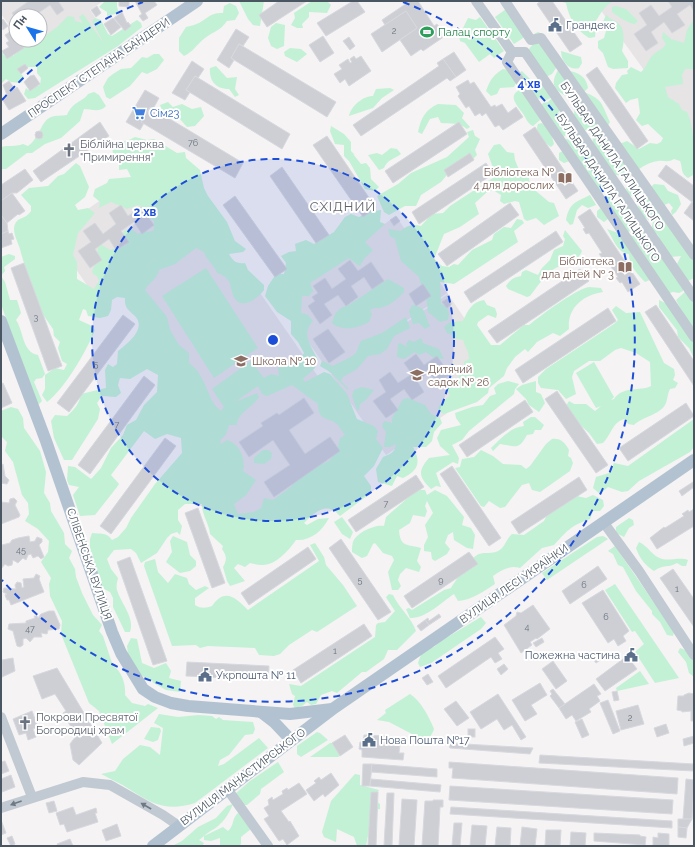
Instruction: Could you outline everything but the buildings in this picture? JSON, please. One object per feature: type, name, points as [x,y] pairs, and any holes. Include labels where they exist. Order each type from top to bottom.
[{"type":"main road","name":"ПРОСПЕКТ СТЕПАНА БАНДЕРИ","points":[[1,134],[197,1]]},
{"type":"main road","name":"СЛІВЕНСЬКА ВУЛИЦЯ","points":[[1,321],[46,441],[112,632],[136,680],[143,689],[155,697],[171,703],[261,712],[293,714],[334,708]]},
{"type":"main road","name":"ВУЛИЦЯ ЛЕСІ УКРАЇНКИ","points":[[334,708],[694,460]]},
{"type":"main road","name":"ВУЛИЦЯ МАНАСТИРСЬКОГО","points":[[153,846],[228,790],[287,736],[303,731],[334,708]]},
{"type":"main road","points":[[261,712],[287,736]]},
{"type":"main road","points":[[287,736],[283,726],[293,714],[301,717],[304,725],[303,731]]},
{"type":"street","points":[[476,1],[512,52],[525,52],[531,40],[505,1]]},
{"type":"street","name":"БУЛЬВАР ДАНИЛА ГАЛИЦЬКОГО","points":[[531,40],[541,38],[694,255]]},
{"type":"street","name":"БУЛЬВАР ДАНИЛА ГАЛИЦЬКОГО","points":[[512,52],[507,62],[694,337]]},
{"type":"street","name":"БУЛЬВАР ДАНИЛА ГАЛИЦЬКОГО","points":[[525,52],[694,297]]},
{"type":"street","points":[[604,523],[639,571],[694,655]]},
{"type":"street","points":[[1,718],[32,797]]},
{"type":"street","points":[[1,808],[83,782],[110,785],[163,815],[179,826]]},
{"type":"street","points":[[228,790],[268,846]]},
{"type":"shaded area","points":[[1,1],[103,1],[90,10],[111,40],[50,81],[26,48],[48,48],[48,8],[8,8],[8,23],[1,14]]},
{"type":"shaded area","points":[[594,1],[694,1],[694,52],[652,81]]},
{"type":"shaded area","points":[[694,53],[694,142],[653,83]]},
{"type":"shaded area","points":[[141,172],[182,232],[93,294],[52,234]]},
{"type":"shaded area","points":[[396,216],[447,293],[330,373],[277,298]]},
{"type":"shaded area","name":"Школа № 10","points":[[205,235],[258,290],[367,447],[233,540],[131,286]]},
{"type":"shaded area","name":"Дитячий садок № 26","points":[[448,294],[503,375],[386,455],[331,374]]},
{"type":"green space","points":[[105,1],[117,1],[119,13],[107,16],[107,12],[99,7]]},
{"type":"green space","points":[[239,1],[264,1],[260,26],[253,25],[248,19]]},
{"type":"green space","points":[[312,1],[327,1],[331,5],[327,13],[309,12],[309,17],[302,24],[303,28],[297,28],[291,25],[295,18],[294,13]]},
{"type":"green space","points":[[559,1],[615,1],[607,5],[592,25],[596,29],[595,37],[589,38],[580,31],[574,23],[569,14],[566,3]]},
{"type":"green space","points":[[230,3],[236,6],[239,13],[235,20],[227,21],[222,27],[205,38],[184,56],[179,51],[179,38],[186,27],[199,23],[213,14],[223,13],[224,6]]},
{"type":"green space","points":[[616,6],[626,9],[638,21],[635,24],[617,16],[612,12],[612,7]]},
{"type":"green space","points":[[506,9],[526,36],[514,44],[495,17]]},
{"type":"green space","points":[[83,14],[103,42],[92,21],[95,18],[101,20],[108,34],[112,36],[137,20],[141,23],[142,27],[118,46],[35,98],[28,99],[24,94],[26,88],[28,90],[40,85],[41,78],[37,73],[37,67],[20,67],[19,72],[24,77],[21,83],[11,82],[6,79],[2,83],[1,92],[1,47],[4,56],[13,56],[19,51],[20,48],[48,48],[48,34],[68,16],[74,17],[75,21],[83,23],[79,17]]},
{"type":"green space","points":[[606,15],[622,28],[624,38],[622,51],[628,61],[628,68],[613,69],[608,67],[603,53],[598,48],[598,41],[604,38],[606,31],[603,22]]},
{"type":"green space","points":[[480,17],[504,51],[494,58],[490,54],[479,62],[465,43],[460,41],[458,32],[463,28],[468,18],[476,20]]},
{"type":"green space","points":[[694,19],[694,69],[685,69],[682,75],[683,84],[665,87],[668,97],[679,104],[682,110],[687,112],[690,119],[694,143],[694,176],[693,175],[688,178],[685,176],[680,161],[674,159],[670,161],[650,163],[639,169],[630,177],[611,174],[593,143],[592,131],[584,130],[574,115],[575,103],[555,87],[554,82],[558,70],[578,73],[584,79],[588,88],[584,92],[599,100],[610,122],[607,127],[618,142],[622,143],[627,141],[639,149],[650,143],[657,144],[661,142],[663,138],[648,124],[642,126],[636,120],[640,113],[638,98],[630,100],[626,103],[615,88],[616,83],[622,75],[628,74],[627,71],[631,67],[641,72],[643,70],[652,56],[666,44],[662,38],[663,32],[671,39],[684,43],[687,30]]},
{"type":"green space","points":[[276,23],[285,25],[284,46],[277,49],[271,46],[268,38],[271,27]]},
{"type":"green space","points":[[538,32],[545,35],[558,65],[552,74],[546,77],[529,49],[533,44],[534,34]]},
{"type":"green space","points":[[290,48],[301,49],[307,54],[297,62],[285,56],[284,52]]},
{"type":"green space","points":[[561,51],[581,57],[582,63],[579,68],[575,69],[569,67],[562,58]]},
{"type":"green space","points":[[154,54],[159,54],[164,60],[157,69],[147,74],[142,72],[130,86],[110,99],[106,97],[103,87],[108,78],[121,69],[131,68],[142,57],[147,58]]},
{"type":"green space","points":[[216,66],[227,78],[237,77],[235,89],[239,95],[235,97],[229,89],[224,89],[214,83],[210,68]]},
{"type":"green space","points":[[503,69],[508,70],[516,83],[514,87],[500,88],[497,94],[491,96],[486,91],[489,84],[492,78]]},
{"type":"green space","points":[[522,71],[532,81],[547,84],[561,108],[558,113],[562,118],[568,132],[563,138],[539,109],[543,103],[548,102],[553,97],[546,100],[530,97],[519,73]]},
{"type":"green space","points":[[390,88],[394,90],[382,98],[373,108],[349,116],[350,112],[358,102],[369,96],[373,96],[376,89]]},
{"type":"green space","points":[[520,90],[539,115],[540,120],[533,126],[527,121],[514,100],[514,94]]},
{"type":"green space","points":[[94,92],[99,95],[106,106],[104,108],[98,110],[84,109],[80,121],[61,138],[45,144],[32,153],[27,153],[6,169],[1,169],[1,147],[23,144],[28,146],[35,139],[42,126],[48,119],[53,116],[67,115],[69,110],[75,104],[88,94]]},
{"type":"green space","points":[[168,102],[173,107],[182,104],[192,109],[201,107],[204,116],[195,126],[187,127],[179,118],[162,110],[160,105]]},
{"type":"green space","points":[[438,104],[456,105],[464,113],[462,118],[470,127],[467,129],[458,124],[441,123],[438,117],[430,119],[422,134],[418,132],[424,115]]},
{"type":"green space","points":[[542,123],[549,129],[554,144],[551,147],[543,140],[537,131],[538,124]]},
{"type":"green space","points":[[331,126],[344,134],[351,142],[351,151],[355,155],[353,154],[361,164],[366,163],[370,168],[371,179],[379,187],[375,191],[365,189],[349,161],[344,156],[344,145],[335,144],[330,131]]},
{"type":"green space","points":[[473,130],[475,136],[480,139],[475,150],[477,155],[473,159],[456,164],[441,182],[421,195],[416,206],[405,206],[389,215],[384,212],[377,196],[398,184],[411,173],[447,157],[469,137],[467,132]]},
{"type":"green space","points":[[135,137],[147,140],[154,139],[177,153],[185,152],[186,158],[200,170],[204,188],[227,222],[235,241],[246,249],[243,252],[229,254],[235,262],[245,263],[248,270],[264,285],[264,290],[253,300],[240,303],[233,295],[230,283],[226,277],[217,273],[204,252],[196,248],[175,264],[159,270],[145,290],[167,317],[170,330],[179,345],[189,353],[189,363],[200,374],[216,407],[221,411],[224,407],[212,389],[251,361],[264,378],[271,374],[279,376],[278,368],[286,363],[298,363],[304,353],[298,342],[291,334],[291,321],[277,312],[265,296],[268,286],[276,274],[284,274],[286,263],[281,256],[289,252],[296,251],[295,244],[306,240],[314,244],[334,232],[345,217],[351,214],[359,217],[368,212],[381,210],[380,222],[385,224],[365,242],[373,250],[364,259],[360,266],[349,258],[310,283],[313,291],[309,296],[302,296],[301,313],[308,315],[313,321],[307,331],[307,336],[318,360],[315,368],[303,379],[305,382],[324,372],[330,374],[347,394],[357,419],[374,426],[378,431],[376,439],[383,448],[374,466],[364,476],[371,486],[371,493],[340,516],[331,509],[326,508],[317,512],[304,523],[307,525],[318,519],[329,518],[323,527],[311,537],[296,540],[277,560],[263,565],[250,563],[245,567],[238,564],[234,568],[245,581],[230,586],[223,567],[226,558],[222,549],[223,546],[210,534],[202,504],[185,504],[178,510],[178,520],[182,526],[180,535],[177,532],[171,534],[157,553],[141,563],[136,553],[131,549],[114,550],[107,559],[111,569],[118,578],[117,589],[131,621],[130,632],[125,632],[113,607],[113,598],[110,592],[100,587],[99,576],[92,564],[93,555],[90,550],[90,539],[92,533],[106,535],[112,540],[118,537],[126,528],[131,518],[155,484],[182,453],[181,438],[167,434],[155,439],[144,431],[111,475],[119,484],[117,487],[95,515],[80,516],[73,495],[79,487],[69,485],[67,480],[68,466],[75,467],[91,479],[92,478],[101,468],[111,448],[123,435],[127,425],[136,420],[144,405],[157,392],[158,375],[147,369],[130,379],[120,378],[118,385],[121,393],[116,397],[102,396],[97,403],[100,409],[98,419],[72,460],[64,460],[54,438],[51,421],[55,415],[67,416],[76,406],[81,394],[106,388],[105,370],[108,364],[113,367],[117,364],[118,351],[134,336],[139,326],[138,321],[126,307],[125,298],[117,297],[112,300],[111,310],[108,316],[100,318],[88,316],[86,310],[83,309],[79,320],[90,325],[95,330],[87,348],[68,379],[47,402],[42,395],[45,389],[45,375],[55,368],[64,370],[67,364],[62,361],[58,348],[60,342],[54,336],[53,329],[37,306],[14,232],[15,224],[18,220],[26,216],[31,211],[31,206],[21,195],[29,188],[48,186],[58,176],[64,174],[76,163],[80,166],[89,187],[85,197],[75,205],[78,210],[88,208],[95,213],[78,233],[73,255],[77,262],[77,279],[94,289],[99,281],[97,276],[93,274],[92,271],[97,261],[98,245],[100,244],[110,250],[127,245],[123,232],[130,228],[138,234],[143,231],[149,232],[154,230],[154,221],[144,214],[144,208],[138,205],[127,209],[111,202],[99,208],[100,202],[93,196],[95,189],[107,183],[109,179],[131,177],[127,169],[119,170],[119,159],[113,153],[111,142],[127,141]],"holes":[[[292,385],[318,404],[320,414],[324,418],[337,424],[345,435],[340,438],[337,451],[329,461],[302,473],[292,486],[273,500],[264,498],[261,508],[254,512],[238,514],[234,504],[246,495],[256,480],[243,471],[244,462],[239,448],[227,440],[221,444],[220,441],[226,434],[229,425],[237,425],[239,417],[259,397],[257,393],[235,402],[258,386],[262,394],[267,396]]]},
{"type":"green space","points":[[566,139],[583,142],[600,168],[596,171],[605,183],[604,191],[600,193],[570,161],[564,163],[559,160],[559,153],[563,151]]},
{"type":"green space","points":[[500,144],[507,152],[514,153],[521,175],[524,174],[529,178],[530,186],[549,202],[554,203],[559,216],[544,225],[536,218],[527,221],[524,219],[519,202],[515,201],[504,204],[500,201],[501,195],[493,190],[486,193],[475,203],[479,214],[460,227],[444,234],[434,259],[442,266],[449,267],[454,264],[458,265],[472,250],[492,240],[494,234],[504,227],[511,228],[517,219],[522,220],[524,223],[514,231],[518,242],[454,284],[440,282],[441,304],[447,307],[449,314],[448,320],[440,322],[428,312],[426,295],[423,292],[419,277],[401,261],[395,239],[390,236],[388,229],[401,231],[410,226],[421,226],[432,214],[443,213],[450,206],[496,176],[488,154],[494,145]]},
{"type":"green space","points":[[391,148],[397,149],[401,154],[389,161],[384,168],[379,170],[368,155],[377,153],[382,155]]},
{"type":"green space","points":[[654,184],[664,185],[668,191],[678,195],[681,204],[672,215],[671,211],[673,208],[669,203],[662,206],[694,255],[694,278],[688,281],[677,264],[681,256],[671,257],[661,246],[658,235],[651,229],[653,223],[651,220],[644,217],[640,211],[638,206],[643,203],[639,195],[629,196],[626,189],[627,186],[650,188]]},
{"type":"green space","points":[[590,195],[596,205],[588,208],[582,205],[577,210],[573,224],[570,225],[566,220],[571,206]]},
{"type":"green space","points":[[606,196],[610,196],[617,203],[628,206],[634,214],[629,218],[632,226],[629,232],[626,232],[609,218],[604,222],[597,217],[597,211],[602,207],[600,204]]},
{"type":"green space","points":[[607,229],[618,233],[652,279],[645,282],[639,276],[632,266],[629,254],[618,248]]},
{"type":"green space","points":[[565,230],[582,251],[580,255],[574,260],[550,272],[530,296],[527,297],[508,289],[506,286],[509,282],[514,278],[521,276],[522,272],[526,270],[538,275],[542,268],[550,260],[554,250],[563,246],[565,239],[563,236]]},
{"type":"green space","points":[[644,233],[683,284],[683,291],[679,293],[673,292],[667,294],[629,235]]},
{"type":"green space","points":[[9,254],[15,256],[15,259],[4,267],[5,271],[1,276],[1,257]]},
{"type":"green space","points":[[206,268],[258,348],[214,378],[162,296]]},
{"type":"green space","points":[[1,276],[5,282],[10,300],[17,300],[21,313],[16,320],[26,346],[33,353],[38,355],[45,374],[42,378],[36,379],[34,382],[42,401],[39,404],[35,402],[1,304]]},
{"type":"green space","points":[[388,279],[404,288],[404,292],[395,301],[387,306],[370,310],[372,314],[369,322],[350,328],[336,326],[332,323],[339,309],[349,305]]},
{"type":"green space","points":[[589,287],[601,288],[603,292],[589,296],[578,304],[571,315],[569,329],[560,336],[553,333],[537,342],[528,352],[525,349],[515,357],[507,368],[504,376],[489,388],[488,393],[477,402],[444,414],[438,411],[439,406],[450,395],[444,386],[443,381],[449,378],[459,380],[459,373],[464,370],[464,362],[469,359],[468,351],[463,340],[452,338],[452,335],[447,333],[444,327],[450,322],[463,321],[473,305],[484,300],[487,305],[495,308],[497,314],[496,318],[488,315],[478,322],[477,325],[491,345],[500,345],[524,325],[529,325],[567,298]]},
{"type":"green space","points":[[686,291],[694,297],[694,334],[676,300]]},
{"type":"green space","points":[[659,300],[667,304],[694,339],[694,358],[689,348],[678,337],[677,330],[659,307]]},
{"type":"green space","points":[[412,305],[423,310],[430,326],[425,329],[419,323],[413,324],[409,311]]},
{"type":"green space","points":[[616,306],[626,313],[640,312],[664,363],[674,369],[675,375],[673,380],[678,383],[675,388],[670,389],[665,405],[659,411],[634,425],[628,424],[625,419],[621,420],[615,425],[603,443],[597,444],[589,433],[576,421],[566,406],[569,401],[574,404],[586,404],[595,411],[601,406],[596,408],[576,373],[594,362],[614,397],[611,400],[627,390],[647,388],[651,386],[650,362],[636,353],[621,348],[615,350],[600,361],[589,361],[574,371],[572,377],[576,394],[566,399],[558,390],[541,388],[538,383],[538,377],[546,369],[614,324],[618,320],[612,310]]},
{"type":"green space","points":[[406,317],[410,328],[394,336],[387,349],[380,354],[368,356],[357,369],[343,377],[341,381],[348,388],[348,390],[330,372],[320,366],[322,361],[333,366],[349,358],[356,353],[361,341],[382,333]]},
{"type":"green space","points":[[421,338],[423,343],[439,349],[444,359],[434,358],[426,352],[419,355],[415,352],[404,359],[397,357],[398,344],[400,343],[407,347],[406,344],[409,340],[414,342]]},
{"type":"green space","points":[[508,381],[519,384],[515,389],[514,394],[469,431],[462,440],[452,445],[459,458],[458,464],[453,462],[436,473],[441,487],[436,486],[431,489],[422,477],[421,470],[423,466],[429,458],[450,455],[440,446],[437,438],[441,430],[461,425],[456,418],[455,413],[483,405],[490,396],[496,394],[494,388],[498,384]]},
{"type":"green space","points":[[536,381],[536,392],[541,394],[545,403],[539,412],[529,405],[526,399],[516,389],[522,385]]},
{"type":"green space","points":[[362,387],[374,390],[366,400],[360,404],[359,410],[357,410],[352,396],[354,390]]},
{"type":"green space","points":[[408,398],[425,405],[431,414],[440,418],[442,423],[434,432],[432,441],[426,447],[413,447],[418,461],[415,469],[403,478],[397,476],[392,486],[378,482],[376,469],[383,457],[393,451],[396,444],[390,447],[384,447],[386,432],[382,426],[384,421],[392,423],[392,418],[403,399]]},
{"type":"green space","points":[[11,407],[18,409],[23,418],[24,428],[40,451],[46,472],[44,493],[50,503],[51,511],[64,533],[65,544],[72,551],[69,558],[75,569],[76,577],[82,593],[93,615],[102,625],[99,631],[103,636],[113,666],[119,671],[123,679],[125,695],[132,703],[145,706],[148,704],[158,708],[112,744],[99,711],[89,703],[61,634],[62,621],[50,596],[49,584],[51,578],[41,562],[48,552],[49,541],[38,529],[25,521],[29,514],[28,503],[22,495],[13,462],[5,451],[7,442],[1,436],[1,411]]},
{"type":"green space","points":[[531,417],[535,417],[544,425],[541,430],[535,430],[533,434],[527,435],[519,445],[513,446],[500,444],[493,451],[491,448],[502,437],[510,431],[524,426],[523,422]]},
{"type":"green space","points":[[694,419],[694,447],[690,452],[639,481],[628,491],[622,492],[608,487],[600,494],[593,488],[596,477],[609,473],[614,463],[628,466]]},
{"type":"green space","points":[[552,439],[558,439],[566,445],[569,450],[568,456],[571,458],[573,463],[570,471],[540,492],[532,490],[529,483],[522,485],[505,507],[500,508],[489,501],[484,507],[481,506],[455,468],[460,467],[462,459],[474,457],[481,450],[493,456],[503,464],[521,465],[526,469],[530,466],[546,444]]},
{"type":"green space","points":[[263,450],[268,450],[272,453],[271,459],[264,464],[254,463],[254,458]]},
{"type":"green space","points":[[417,490],[425,490],[427,495],[435,490],[447,496],[464,517],[462,525],[471,528],[475,535],[473,549],[467,548],[454,540],[453,532],[448,535],[445,543],[450,549],[447,554],[435,561],[432,559],[431,552],[424,551],[424,545],[428,537],[425,525],[433,513],[427,501],[425,506],[427,511],[425,517],[413,515],[410,523],[399,530],[403,543],[421,548],[417,561],[421,567],[419,572],[406,568],[400,574],[398,580],[401,586],[398,590],[392,590],[388,572],[394,560],[392,556],[383,553],[375,543],[367,556],[362,558],[352,552],[353,543],[362,532],[376,526],[384,526],[386,517]]},
{"type":"green space","points":[[572,495],[586,498],[593,495],[603,500],[604,506],[600,511],[593,511],[590,519],[569,529],[554,545],[542,548],[520,568],[516,567],[502,570],[493,576],[495,584],[482,592],[468,599],[458,601],[454,594],[422,616],[410,618],[406,609],[409,608],[412,610],[444,590],[451,588],[472,559],[479,554],[500,550],[512,534],[524,535],[544,521],[548,513]]},
{"type":"green space","points":[[342,517],[353,532],[350,539],[342,534],[334,522]]},
{"type":"green space","points":[[629,518],[633,520],[634,525],[629,528],[624,537],[616,533],[616,527]]},
{"type":"green space","points":[[173,536],[187,542],[190,555],[196,561],[196,566],[190,571],[180,573],[166,562],[172,552],[170,541]]},
{"type":"green space","points":[[603,536],[608,539],[547,580],[542,573],[597,537]]},
{"type":"green space","points":[[639,542],[659,558],[668,560],[688,560],[686,566],[682,566],[677,563],[654,571],[641,559],[636,548]]},
{"type":"green space","points":[[315,543],[324,557],[326,565],[343,585],[357,606],[317,632],[312,630],[289,645],[280,654],[274,656],[259,655],[255,648],[208,646],[200,648],[196,645],[172,646],[144,566],[145,562],[155,559],[158,572],[168,583],[175,574],[187,578],[189,584],[196,590],[205,586],[209,588],[195,598],[195,605],[199,607],[204,608],[212,606],[221,597],[230,596],[235,598],[248,610],[319,561],[310,545]]},
{"type":"green space","points":[[615,546],[674,632],[673,636],[667,635],[660,622],[652,614],[652,611],[636,591],[623,567],[618,565],[613,554],[608,551]]},
{"type":"green space","points":[[615,584],[679,678],[655,683],[635,652],[644,644],[635,631],[632,632],[605,590]]},
{"type":"green space","points":[[389,594],[393,595],[416,631],[397,650],[388,650],[384,659],[366,672],[362,672],[337,693],[332,691],[321,695],[316,704],[311,705],[307,702],[302,706],[295,708],[293,705],[295,696],[292,694],[289,684],[301,686],[375,637],[376,625],[378,623],[385,622],[395,611],[386,597]]},
{"type":"green space","points":[[481,617],[486,623],[481,629],[431,663],[420,667],[418,663],[425,650],[434,647],[441,641]]},
{"type":"green space","points":[[131,638],[137,639],[142,663],[154,668],[166,663],[171,671],[169,678],[181,681],[180,692],[166,690],[152,682],[153,681],[140,675],[128,654],[127,646]]},
{"type":"green space","points":[[680,648],[689,653],[693,659],[694,677],[689,673],[686,662],[678,652]]},
{"type":"green space","points":[[640,671],[649,684],[617,691],[616,688]]},
{"type":"green space","points":[[410,694],[421,705],[434,729],[428,739],[417,744],[412,734],[389,722],[377,720],[386,713],[385,710]]},
{"type":"green space","points":[[159,714],[178,717],[198,715],[212,716],[216,719],[219,717],[223,720],[253,722],[255,729],[253,734],[245,735],[229,755],[220,760],[218,766],[224,764],[259,738],[268,748],[195,803],[176,807],[160,805],[145,799],[101,774],[115,771],[123,759],[140,745],[150,747],[160,755],[163,728],[154,723]]},
{"type":"green space","points":[[151,727],[160,728],[161,731],[158,740],[153,742],[144,739]]},
{"type":"green space","points":[[317,732],[328,740],[301,757],[297,754],[297,746]]},
{"type":"green space","points":[[332,743],[340,756],[310,757]]},
{"type":"green space","points":[[278,762],[284,772],[261,789],[260,794],[247,805],[241,805],[234,795],[250,781]]},
{"type":"green space","points":[[355,774],[360,775],[360,785],[379,790],[374,800],[380,804],[380,809],[374,810],[366,846],[357,846],[354,837],[337,829],[336,842],[324,837],[322,832],[331,801]]},
{"type":"green space","points":[[233,804],[228,815],[222,822],[199,840],[204,843],[202,846],[172,846],[182,841],[198,827],[216,818],[227,806]]},
{"type":"green space","points":[[238,813],[247,818],[251,829],[241,837],[241,844],[239,846],[220,845],[220,838],[211,841],[204,840],[204,836],[223,827],[228,831]]},
{"type":"place","name":"Грандекс","points":[[555,25]]},
{"type":"place","name":"Палац спорту","points":[[427,32]]},
{"type":"place","name":"Сім23","points":[[139,113]]},
{"type":"place","name":"Біблійна церква \"Примирення\"","points":[[69,150]]},
{"type":"place","name":"Бібліотека № 4 для дорослих","points":[[565,178]]},
{"type":"place","name":"Бібліотека дла дітей № 3","points":[[625,267]]},
{"type":"place","name":"Школа № 10","points":[[241,361]]},
{"type":"place","name":"Дитячий садок № 26","points":[[417,375]]},
{"type":"place","name":"Пожежна частина","points":[[631,655]]},
{"type":"place","name":"Укрпошта № 11","points":[[205,675]]},
{"type":"place","name":"Покрови Пресвятої Богородиці храм","points":[[25,723]]},
{"type":"place","name":"Нова Пошта №17","points":[[369,740]]},
{"type":"district","name":"СХІДНИЙ","points":[[343,206]]}]
